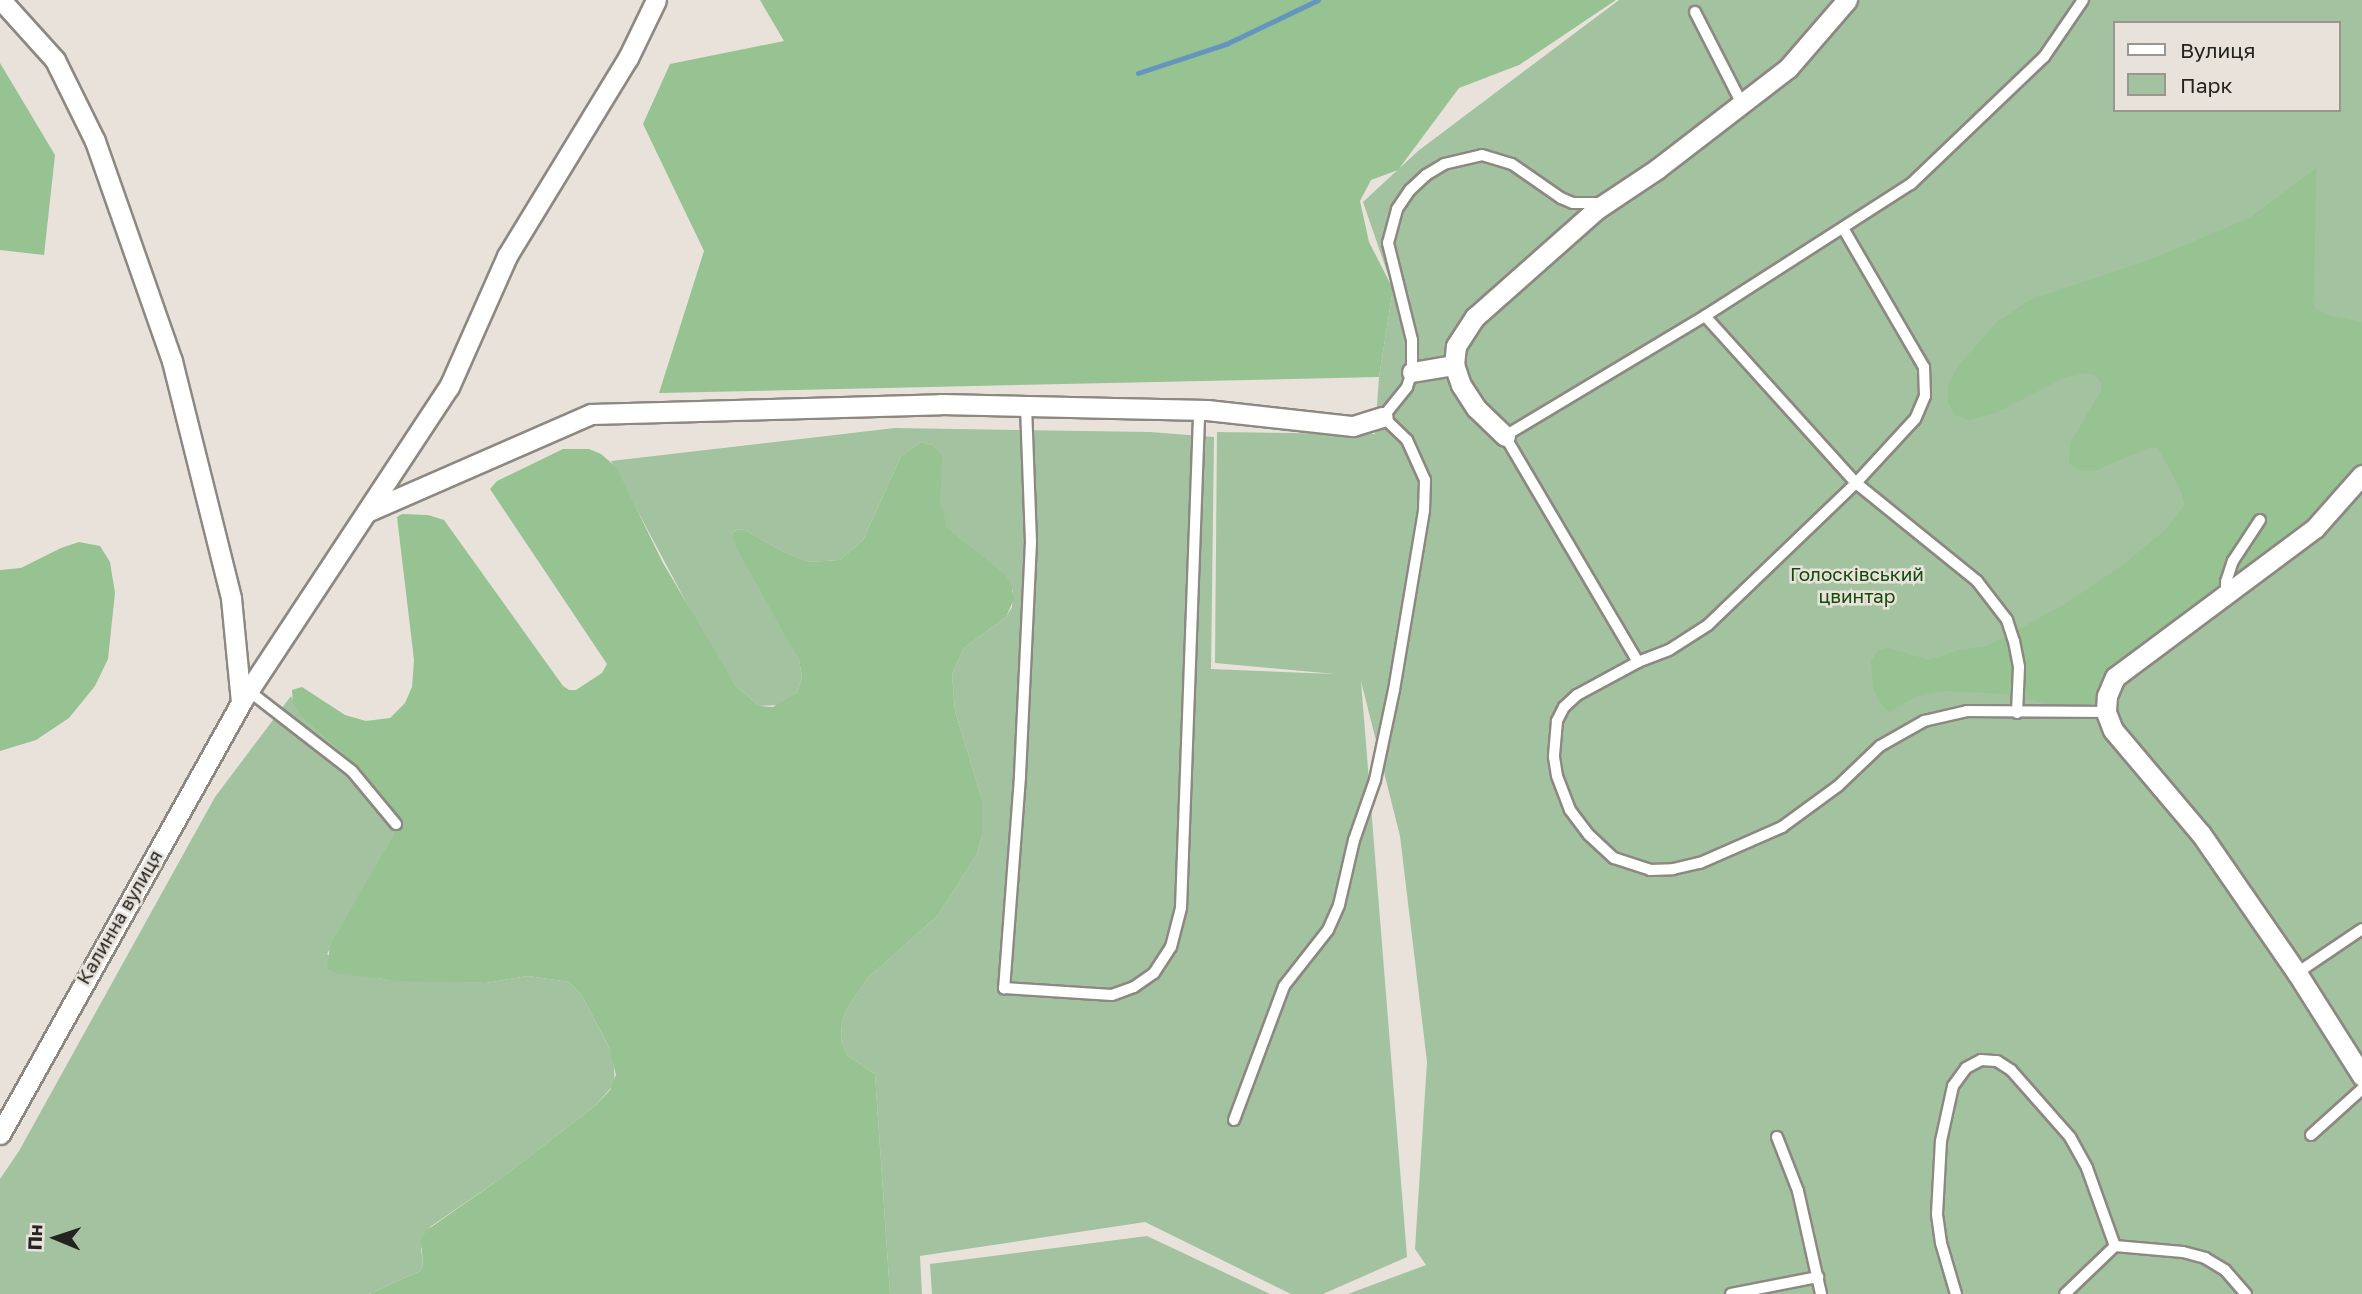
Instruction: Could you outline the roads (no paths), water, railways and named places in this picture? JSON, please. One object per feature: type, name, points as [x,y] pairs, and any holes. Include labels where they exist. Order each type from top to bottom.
[{"type":"street","points":[[1,0],[55,60],[95,141],[172,361],[231,598],[245,697]]},
{"type":"street","name":"Калинна вулиця","points":[[0,1134],[245,697],[449,387],[507,256],[628,58],[656,0]]},
{"type":"street","points":[[1505,436],[1476,408],[1461,385],[1454,365],[1456,346],[1475,317],[1610,201],[1742,105],[1788,68],[1847,0]]},
{"type":"street","points":[[1412,372],[1454,365]]},
{"type":"street","points":[[369,511],[590,414],[941,404],[1199,410],[1268,414],[1353,426],[1383,417]]},
{"type":"street","points":[[2362,475],[2315,528],[2115,677],[2107,696],[2106,712],[2113,730],[2201,834],[2297,973],[2362,1076]]},
{"type":"lane","points":[[1638,662],[1505,436],[1705,316],[1911,184],[2044,57],[2083,0]]},
{"type":"lane","points":[[1695,12],[1742,105]]},
{"type":"lane","points":[[1234,1121],[1284,986],[1328,930],[1339,905],[1354,840],[1378,767],[1419,544],[1425,480],[1407,440],[1383,417],[1406,387],[1412,372],[1412,340],[1388,243],[1396,209],[1426,175],[1463,157],[1499,157],[1561,198],[1586,204],[1610,201]]},
{"type":"lane","points":[[1843,228],[1924,367],[1925,396],[1915,419],[1856,483],[1708,625],[1669,650],[1638,662],[1577,695],[1564,706],[1557,721],[1554,757],[1563,794],[1589,835],[1614,858],[1650,870],[1673,869],[1700,863],[1782,827],[1838,786],[1880,746],[1924,722],[1967,711],[2106,712]]},
{"type":"lane","points":[[1705,316],[1856,483],[1977,581],[2007,620],[2019,667],[2017,713]]},
{"type":"lane","points":[[1027,407],[1030,555],[1020,777],[1004,988],[1112,995],[1134,987],[1154,973],[1171,947],[1181,908],[1199,410]]},
{"type":"lane","points":[[2226,593],[2226,582],[2233,561],[2260,520]]},
{"type":"lane","points":[[245,697],[352,771],[396,824]]},
{"type":"lane","points":[[2297,973],[2362,929]]},
{"type":"lane","points":[[1956,1294],[1941,1243],[1937,1214],[1941,1141],[1953,1086],[1966,1068],[1981,1060],[1997,1061],[2011,1070],[2070,1137],[2087,1168],[2115,1246]]},
{"type":"lane","points":[[2311,1135],[2362,1089]]},
{"type":"lane","points":[[1777,1137],[1798,1191],[1822,1294]]},
{"type":"lane","points":[[2065,1294],[2115,1246],[2183,1252],[2205,1258],[2225,1270],[2246,1294]]},
{"type":"lane","points":[[1731,1294],[1818,1277]]},
{"type":"waterway","points":[[1138,73],[1226,44],[1318,0]]},
{"type":"park label","name":"Голосківський цвинтар","points":[[1857,585]]}]
